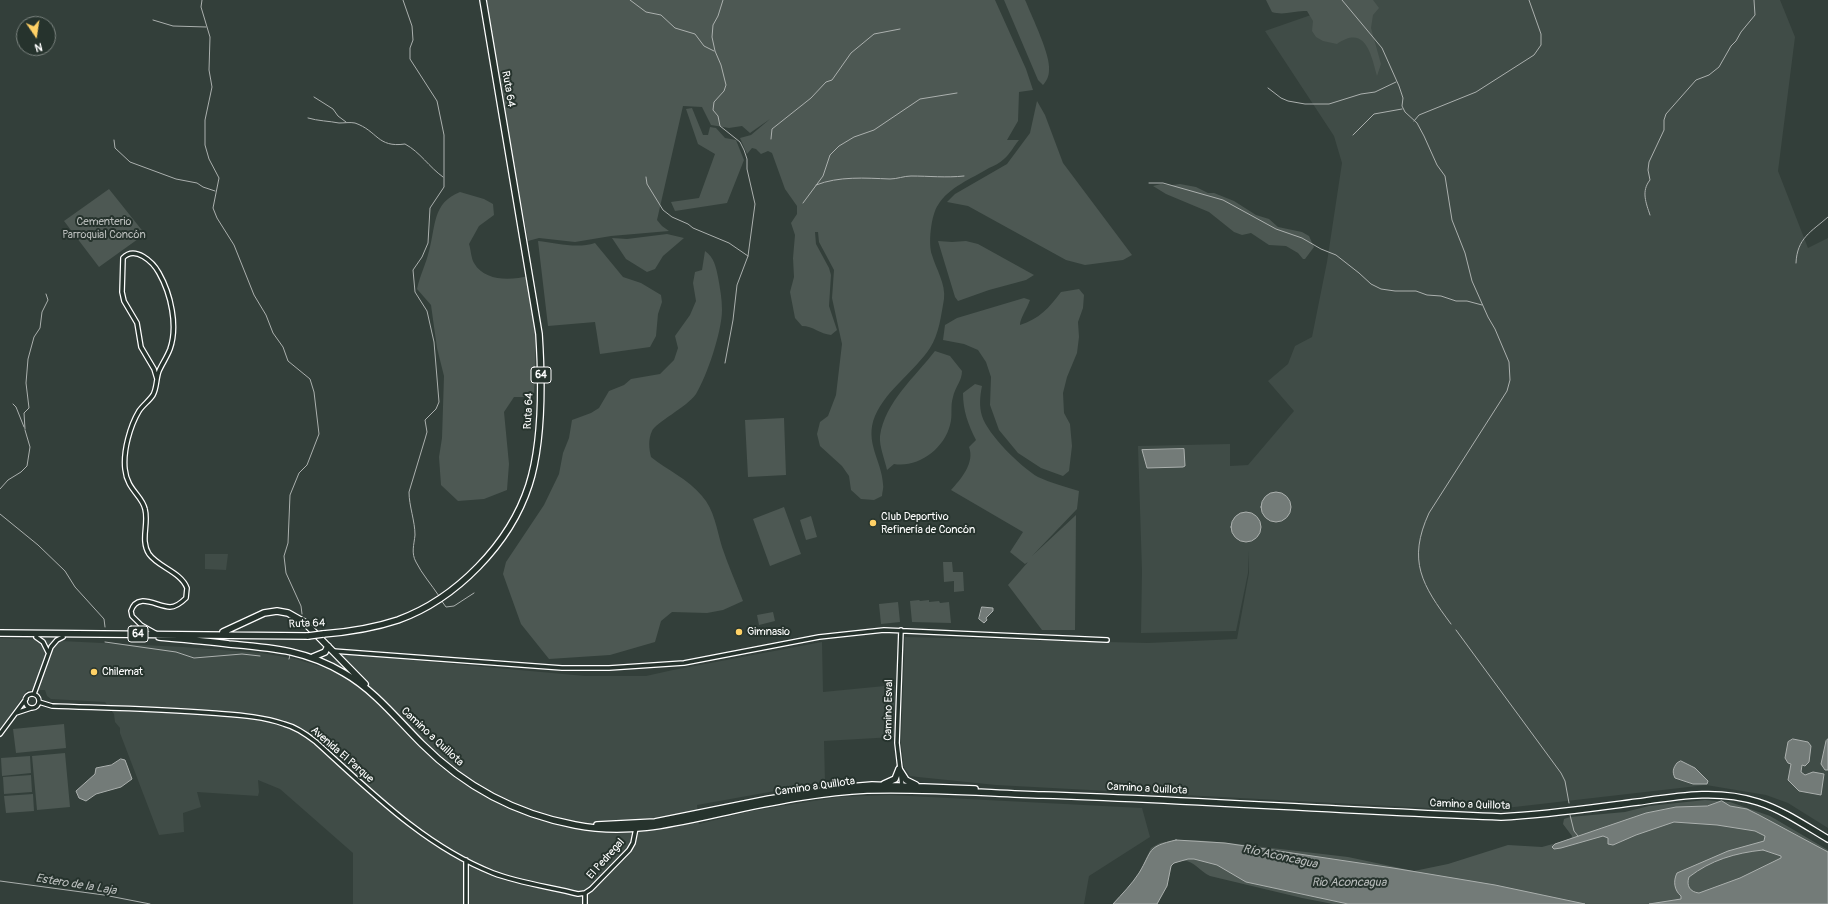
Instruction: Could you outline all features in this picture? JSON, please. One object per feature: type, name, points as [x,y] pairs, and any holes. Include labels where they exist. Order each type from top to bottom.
[{"type":"main road","name":"Ruta 64","points":[[0,637],[219,634],[308,636],[362,629],[398,620],[426,606],[455,587],[483,561],[502,537],[517,513],[531,478],[540,408],[540,334],[483,0]]},
{"type":"main road","points":[[219,634],[264,613],[283,612],[294,615],[304,622],[333,651],[380,701]]},
{"type":"main road","name":"Ruta 64","points":[[0,633],[276,635]]},
{"type":"main road","points":[[158,635],[284,649],[313,657],[349,676],[380,701]]},
{"type":"main road","points":[[313,657],[325,652],[328,646]]},
{"type":"main road","name":"Camino a Quillota","points":[[380,701],[433,755],[471,784],[515,807],[560,821],[598,828],[665,825],[742,808],[826,794],[864,790],[932,787],[1100,797]]},
{"type":"main road","points":[[872,785],[894,781],[899,769]]},
{"type":"main road","points":[[899,769],[904,777],[910,782],[932,787]]},
{"type":"main road","name":"Camino a Quillota","points":[[636,826],[812,792],[872,785],[902,788],[1501,816],[1554,813],[1700,794],[1719,794],[1736,796],[1769,805],[1828,839]]},
{"type":"street","points":[[157,379],[154,369],[141,347],[137,323],[124,301],[122,288],[123,258],[132,253],[142,256],[150,261],[158,270],[166,287],[170,305],[173,335],[170,349],[157,379],[153,395],[140,409],[136,416],[127,447],[125,464],[127,481],[145,508],[144,542],[146,548],[156,561],[182,581],[187,588],[186,598],[177,605],[171,607],[142,600],[136,602],[133,606],[131,611],[136,620],[158,635]]},
{"type":"street","points":[[333,651],[562,668],[609,668],[684,663],[819,637],[854,632],[900,630],[1107,640]]},
{"type":"street","name":"Camino Esval","points":[[900,630],[897,743],[902,788]]},
{"type":"street","points":[[36,637],[45,644],[48,652]]},
{"type":"street","points":[[34,694],[48,652],[53,643],[64,637]]},
{"type":"street","points":[[0,734],[15,713],[26,699],[28,695],[34,694],[38,696],[39,702],[35,707],[15,713]]},
{"type":"street","points":[[26,699],[27,704],[32,707]]},
{"type":"street","name":"Avenida El Parque","points":[[39,702],[52,706],[169,710],[227,714],[272,720],[290,725],[300,730],[316,742],[410,825],[466,860],[503,876],[578,894],[585,893]]},
{"type":"street","name":"El Pedregal","points":[[585,904],[585,893],[591,889],[629,850],[633,843],[636,826]]},
{"type":"street","points":[[466,860],[466,904]]},
{"type":"shaded area","points":[[1354,0],[1780,0],[1795,37],[1778,171],[1808,248],[1828,238],[1828,828],[1788,803],[1766,795],[1706,785],[1497,809],[1447,809],[996,785],[910,776],[904,767],[901,743],[905,637],[1148,643],[1237,639],[1249,573],[1248,551],[1248,573],[1236,631],[1141,633],[1142,571],[1138,446],[1230,444],[1230,466],[1248,465],[1294,411],[1268,381],[1288,364],[1295,346],[1312,337],[1327,262],[1342,163],[1334,136],[1265,31]]},
{"type":"shaded area","points":[[205,554],[228,554],[226,570],[205,569]]},
{"type":"shaded area","points":[[0,638],[184,647],[261,653],[296,659],[325,668],[344,654],[585,676],[646,676],[822,642],[823,692],[895,685],[894,737],[824,741],[825,782],[697,805],[699,824],[751,811],[838,797],[890,795],[1142,808],[1150,837],[1089,876],[1084,904],[353,904],[353,853],[280,789],[258,780],[258,796],[197,792],[201,807],[183,813],[184,832],[159,835],[120,733],[120,728],[115,722],[114,714],[105,702],[51,699],[47,696],[45,690],[27,690],[0,731]]},
{"type":"green space","points":[[487,0],[995,0],[1026,69],[1033,90],[1019,92],[1018,121],[1007,140],[1019,140],[1008,155],[999,163],[954,188],[938,205],[934,215],[930,244],[932,255],[944,288],[941,318],[936,337],[930,348],[924,357],[886,397],[875,416],[872,425],[872,443],[882,476],[882,496],[874,500],[861,499],[851,490],[849,476],[842,466],[820,446],[817,434],[820,422],[828,416],[836,395],[842,344],[832,298],[834,270],[819,242],[818,232],[815,232],[816,244],[829,268],[831,275],[829,306],[837,330],[831,335],[810,327],[802,326],[795,318],[790,292],[794,277],[793,258],[795,235],[791,223],[797,214],[797,206],[785,189],[772,153],[768,151],[761,154],[756,149],[752,148],[747,154],[740,138],[751,135],[770,119],[750,133],[742,126],[729,128],[711,125],[702,107],[683,106],[657,220],[669,231],[611,236],[575,242],[539,238],[528,241],[492,41]]},
{"type":"green space","points":[[1004,0],[1025,0],[1026,2],[1044,46],[1049,64],[1047,80],[1043,85],[1038,80]]},
{"type":"green space","points":[[1266,0],[1373,0],[1379,8],[1373,15],[1371,28],[1381,64],[1377,76],[1369,51],[1361,40],[1355,38],[1347,39],[1337,44],[1323,41],[1316,37],[1312,31],[1313,21],[1307,11],[1285,13],[1272,12]]},
{"type":"green space","points":[[1037,101],[1045,115],[1063,163],[1132,255],[1123,260],[1085,265],[1066,260],[968,206],[947,202],[955,194],[1007,164],[1030,133]]},
{"type":"green space","points":[[692,108],[703,135],[708,135],[710,127],[716,128],[725,138],[736,140],[744,160],[727,203],[675,211],[671,202],[699,198],[715,154],[698,144],[686,109]]},
{"type":"green space","points":[[1161,184],[1180,184],[1196,187],[1208,193],[1214,193],[1234,201],[1256,215],[1269,219],[1278,227],[1302,232],[1309,236],[1314,247],[1305,259],[1303,259],[1298,253],[1286,246],[1269,245],[1251,233],[1242,235],[1234,232],[1209,212],[1166,194],[1153,186]]},
{"type":"green space","name":"Cementerio Parroquial Concón","points":[[109,189],[145,234],[99,267],[64,221]]},
{"type":"green space","points":[[460,192],[484,199],[493,204],[494,215],[479,226],[469,244],[472,259],[479,269],[491,277],[507,279],[529,276],[536,340],[534,397],[514,397],[504,412],[509,464],[507,490],[484,499],[458,501],[441,485],[439,457],[442,438],[444,376],[437,348],[431,305],[417,289],[428,256],[440,209],[444,202]]},
{"type":"green space","points":[[667,234],[684,238],[663,256],[655,269],[647,272],[626,259],[612,238],[627,239]]},
{"type":"green space","points":[[538,241],[574,246],[595,243],[623,277],[641,283],[661,295],[662,302],[658,314],[656,336],[650,347],[600,354],[595,322],[548,326]]},
{"type":"green space","points":[[938,241],[966,241],[978,244],[1034,275],[1026,280],[989,290],[958,301],[955,297]]},
{"type":"green space","points":[[705,251],[711,256],[714,262],[721,294],[721,319],[717,341],[705,376],[696,394],[686,404],[654,428],[649,441],[649,447],[651,457],[684,480],[706,501],[715,520],[724,554],[743,601],[723,610],[707,613],[672,612],[661,621],[655,642],[610,655],[549,659],[521,624],[503,574],[506,562],[544,505],[559,474],[563,453],[569,438],[572,420],[591,413],[599,408],[609,391],[624,385],[631,379],[660,374],[674,360],[678,348],[675,336],[690,315],[696,301],[693,283],[695,272],[702,270]]},
{"type":"green space","points":[[1079,289],[1084,295],[1083,308],[1078,322],[1079,337],[1077,353],[1067,377],[1063,393],[1064,413],[1070,424],[1072,446],[1069,471],[1063,476],[1041,468],[1018,453],[999,430],[990,405],[991,377],[986,362],[978,350],[964,344],[943,340],[945,325],[957,318],[1024,298],[1030,300],[1021,319],[1020,325],[1033,320],[1043,312],[1061,292]]},
{"type":"green space","points":[[935,351],[950,356],[962,371],[961,378],[952,400],[951,422],[947,434],[936,449],[921,460],[912,463],[894,464],[887,470],[880,440],[883,424],[894,401]]},
{"type":"green space","points":[[975,384],[982,386],[980,408],[985,424],[1006,450],[1023,466],[1038,477],[1079,491],[1077,509],[1032,556],[1076,515],[1075,630],[1042,630],[1008,585],[1028,562],[1025,564],[1010,552],[1023,532],[951,490],[959,481],[969,465],[969,447],[976,440],[966,417],[963,393]]},
{"type":"green space","points":[[784,418],[786,475],[748,477],[745,420]]},
{"type":"green space","points":[[784,507],[801,554],[770,566],[753,519]]},
{"type":"green space","points":[[811,516],[817,537],[806,540],[800,520]]},
{"type":"green space","points":[[943,562],[952,562],[953,572],[963,572],[964,591],[954,592],[954,581],[944,582]]},
{"type":"green space","points":[[929,600],[929,602],[939,601],[940,603],[949,602],[951,623],[912,622],[910,601]]},
{"type":"green space","points":[[898,602],[900,622],[881,624],[879,604]]},
{"type":"green space","points":[[773,612],[775,621],[759,625],[757,615]]},
{"type":"green space","points":[[64,724],[66,748],[16,753],[13,729]]},
{"type":"green space","points":[[65,753],[70,807],[37,810],[32,756]]},
{"type":"green space","points":[[30,756],[31,773],[2,776],[1,758]]},
{"type":"green space","points":[[31,775],[32,792],[4,794],[3,777]]},
{"type":"green space","points":[[33,794],[34,811],[6,813],[4,796]]},
{"type":"green space","points":[[1705,800],[1730,802],[1770,816],[1828,850],[1828,904],[1333,904],[1210,876],[1192,863],[1184,861],[1172,865],[1167,885],[1157,904],[1114,904],[1137,879],[1151,848],[1160,843],[1171,841],[1194,840],[1229,843],[1348,857],[1414,871],[1448,864],[1508,845],[1542,847],[1571,839],[1572,836],[1563,824],[1564,819],[1570,817],[1625,812],[1649,806]]},
{"type":"water","points":[[1184,449],[1185,466],[1147,468],[1142,450]]},
{"type":"water","points":[[1276,492],[1287,496],[1291,507],[1287,518],[1276,522],[1265,518],[1261,507],[1265,496]]},
{"type":"water","points":[[1246,512],[1257,516],[1261,527],[1257,538],[1246,542],[1235,538],[1231,527],[1235,516]]},
{"type":"water","points":[[982,607],[993,608],[993,611],[986,618],[987,620],[984,623],[979,619]]},
{"type":"water","points":[[1793,739],[1808,742],[1811,746],[1809,762],[1805,766],[1802,765],[1801,772],[1805,775],[1813,772],[1824,774],[1821,795],[1799,791],[1788,780],[1791,764],[1788,763],[1785,758],[1788,742]]},
{"type":"water","points":[[1828,739],[1828,770],[1825,770],[1821,764],[1826,741]]},
{"type":"water","points":[[121,759],[125,760],[132,779],[121,787],[96,794],[86,801],[79,798],[76,791],[95,774],[96,768],[111,765]]},
{"type":"water","points":[[1681,761],[1695,768],[1708,781],[1707,784],[1693,784],[1675,778],[1673,774],[1674,768],[1677,763]]},
{"type":"water","points":[[1722,801],[1730,806],[1747,809],[1828,852],[1828,904],[1649,904],[1681,899],[1675,885],[1677,873],[1728,851],[1764,841],[1765,836],[1755,831],[1717,825],[1674,822],[1636,835],[1613,845],[1608,844],[1608,838],[1603,836],[1561,848],[1554,849],[1552,847],[1555,844],[1646,813],[1676,807],[1707,806]],"holes":[[[1763,850],[1781,856],[1781,858],[1740,878],[1699,893],[1691,890],[1688,886],[1689,877],[1697,871],[1733,855]]]},
{"type":"water","name":"Rio Aconcagua","points":[[1176,840],[1225,843],[1393,868],[1495,885],[1585,904],[1348,904],[1246,882],[1217,865],[1194,859],[1188,859],[1174,863],[1171,866],[1167,886],[1157,904],[1113,904],[1139,873],[1152,850],[1166,842]]},
{"type":"waterway","points":[[202,0],[201,7],[210,37],[209,70],[212,87],[205,120],[205,145],[209,159],[219,178],[213,208],[217,218],[234,245],[254,295],[266,315],[273,333],[283,347],[288,361],[310,379],[314,392],[319,434],[307,465],[299,473],[290,495],[288,543],[284,556],[286,573],[301,606],[302,614]]},
{"type":"waterway","points":[[403,0],[412,26],[413,40],[410,48],[410,59],[437,101],[444,135],[444,187],[430,208],[428,243],[422,257],[413,270],[415,292],[427,311],[434,342],[439,402],[436,409],[425,420],[427,432],[409,492],[415,530],[413,549],[414,559],[439,596]]},
{"type":"waterway","points":[[630,0],[646,12],[661,15],[675,28],[695,34],[704,46],[714,51]]},
{"type":"waterway","points":[[723,0],[718,16],[713,25],[712,37],[726,85],[724,91],[714,102],[713,110],[718,116],[720,126],[740,142],[744,150],[755,204],[748,256],[737,285],[733,320],[725,363]]},
{"type":"waterway","points":[[1342,0],[1382,48],[1399,86],[1403,98],[1402,106],[1405,112],[1417,123],[1437,165],[1445,176],[1452,220],[1465,253],[1472,281],[1509,362],[1510,380],[1507,391],[1429,513],[1422,530],[1419,545],[1421,572],[1432,597],[1451,624]]},
{"type":"waterway","points":[[1414,121],[1419,115],[1476,92],[1534,55],[1541,45],[1541,34],[1529,0]]},
{"type":"waterway","points":[[1650,215],[1645,197],[1647,184],[1650,180],[1648,170],[1649,162],[1664,130],[1664,120],[1666,114],[1696,80],[1709,75],[1719,67],[1731,46],[1755,15],[1754,0]]},
{"type":"waterway","points":[[153,20],[173,26],[206,27]]},
{"type":"waterway","points":[[771,139],[772,129],[811,98],[826,82],[832,80],[851,53],[874,34],[900,29]]},
{"type":"waterway","points":[[1268,88],[1281,98],[1288,101],[1305,104],[1329,104],[1361,94],[1375,92],[1396,82]]},
{"type":"waterway","points":[[803,203],[823,176],[830,155],[839,146],[854,137],[874,130],[920,99],[957,93]]},
{"type":"waterway","points":[[314,97],[333,109],[338,116],[346,122]]},
{"type":"waterway","points":[[1353,135],[1374,114],[1402,109]]},
{"type":"waterway","points":[[308,118],[339,123],[355,123],[363,126],[378,138],[389,144],[405,144],[415,151],[443,177]]},
{"type":"waterway","points":[[114,140],[115,148],[130,162],[176,179],[197,183],[203,187],[215,191]]},
{"type":"waterway","points":[[816,185],[834,180],[852,178],[890,179],[911,176],[964,176]]},
{"type":"waterway","points":[[646,177],[647,184],[663,210],[672,217],[688,224],[693,228],[729,243],[748,256]]},
{"type":"waterway","points":[[1149,183],[1163,183],[1223,200],[1276,229],[1302,238],[1321,249],[1336,255],[1371,284],[1381,289],[1416,291],[1427,295],[1441,296],[1456,301],[1467,301],[1482,305]]},
{"type":"waterway","points":[[1796,263],[1797,254],[1802,241],[1828,217]]},
{"type":"waterway","points":[[25,429],[24,413],[29,408],[26,383],[28,359],[34,337],[40,328],[42,312],[48,300],[46,294]]},
{"type":"waterway","points":[[13,404],[16,407],[24,427]]},
{"type":"waterway","points":[[0,489],[8,480],[21,472],[27,466],[30,447],[25,430]]},
{"type":"waterway","points":[[0,514],[38,545],[65,571],[75,587],[104,619],[105,627]]},
{"type":"waterway","points":[[441,600],[446,607],[454,606],[474,593]]},
{"type":"waterway","points":[[1456,630],[1561,773],[1565,781],[1569,803]]},
{"type":"waterway","points":[[105,642],[176,652],[194,658],[242,654],[260,656]]},
{"type":"waterway","points":[[289,659],[290,655]]},
{"type":"waterway","points":[[1570,815],[1574,831],[1578,836]]},
{"type":"waterway","name":"Estero de la Laja","points":[[0,881],[104,895],[150,904]]},
{"type":"place","name":"Club Deportivo Refinería de Concón","points":[[873,523]]},
{"type":"place","name":"Gimnasio","points":[[739,632]]},
{"type":"place","name":"Chilemat","points":[[94,672]]},
{"type":"water label","name":"Río Aconcagua","points":[[1280,857]]}]
